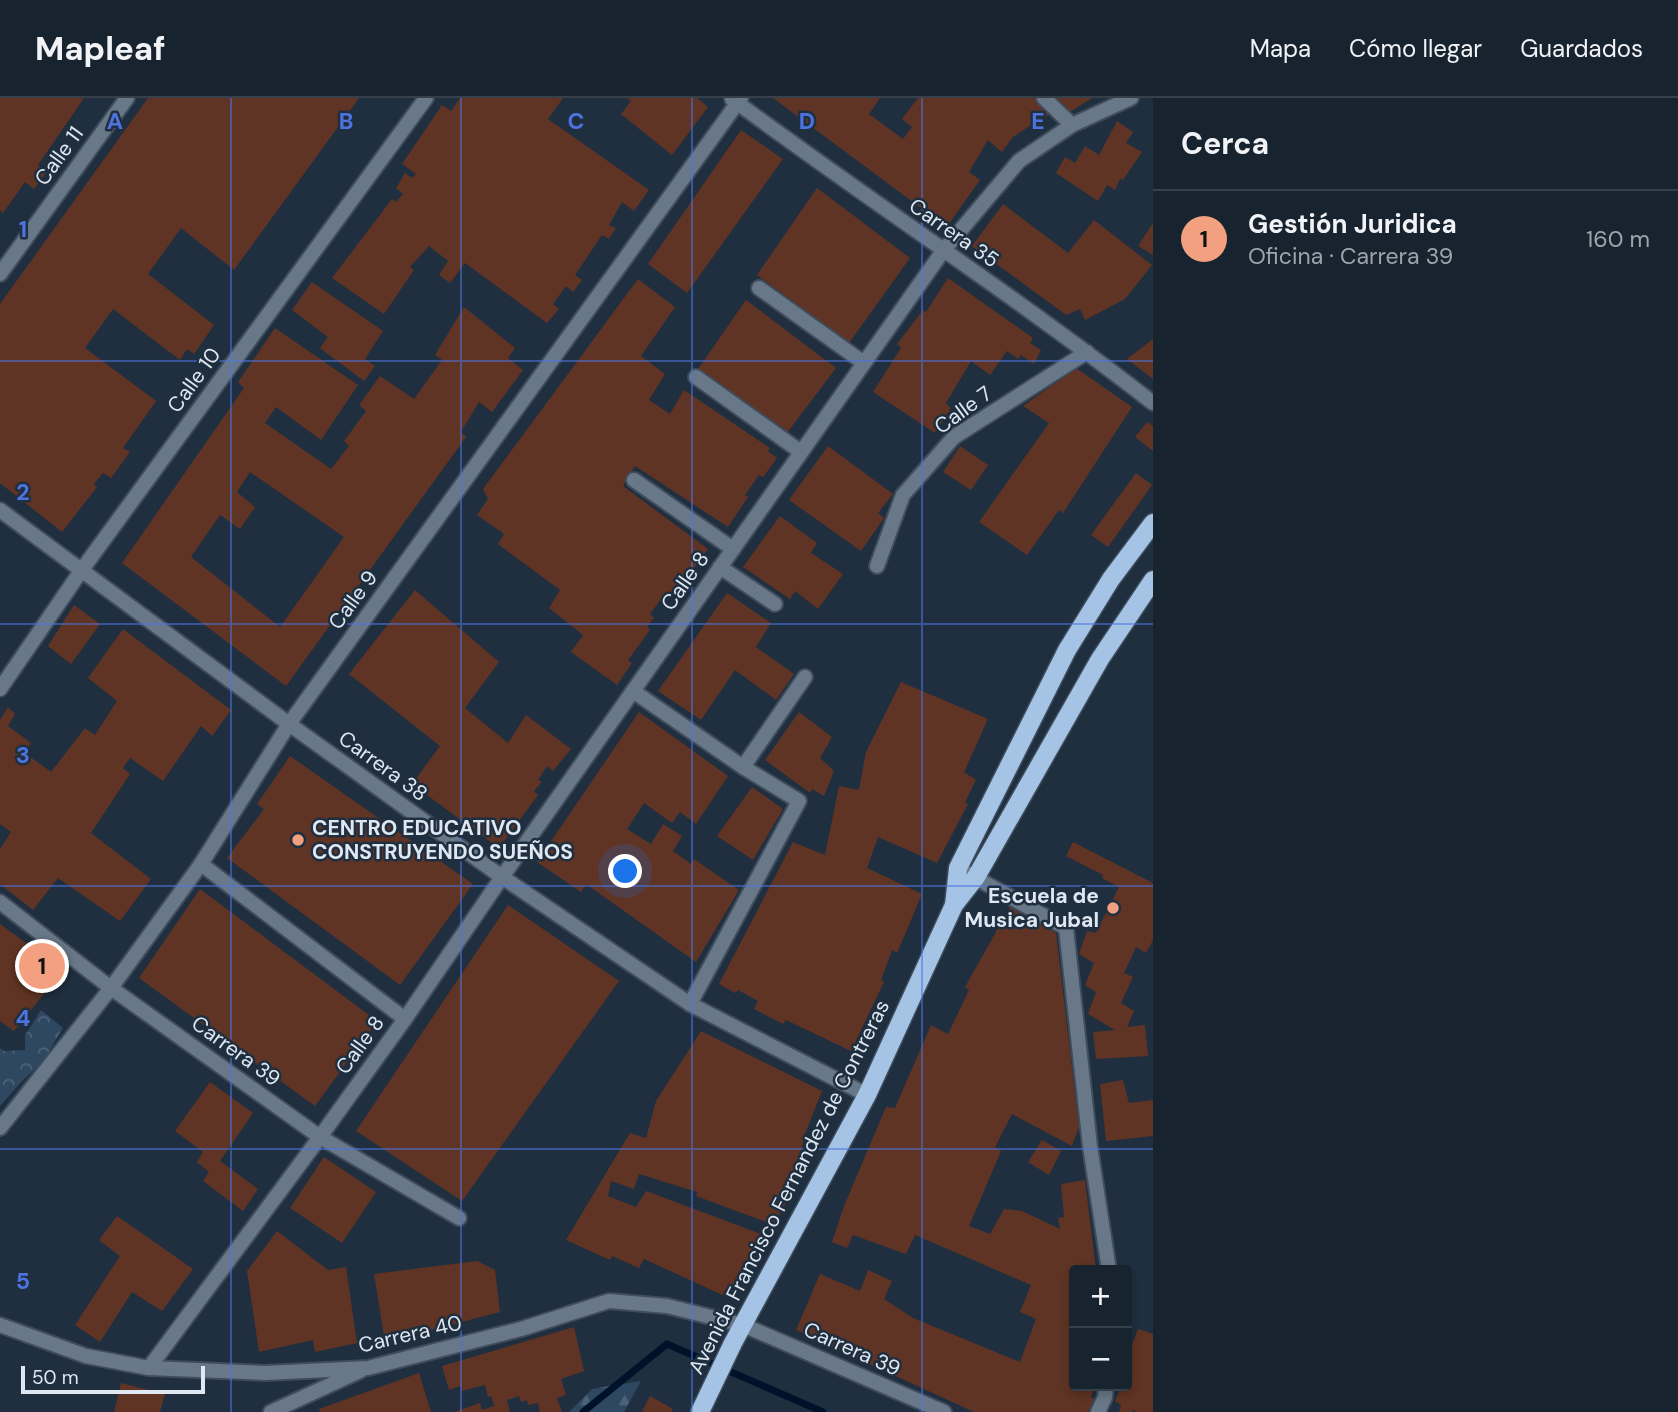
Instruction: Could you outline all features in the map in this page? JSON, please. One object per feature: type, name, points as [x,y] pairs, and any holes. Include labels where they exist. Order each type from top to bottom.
[{"type":"main road","name":"Avenida Francisco Fernandez de Contreras","points":[[954,905],[958,869],[1067,650],[1111,579],[1153,523]]},
{"type":"main road","name":"Avenida Francisco Fernandez de Contreras","points":[[699,1412],[733,1343],[867,1095],[954,905],[976,877],[1100,659],[1153,580]]},
{"type":"street","name":"Calle 11","points":[[0,274],[127,98]]},
{"type":"street","name":"Calle 10","points":[[0,689],[81,570],[426,98]]},
{"type":"street","points":[[1044,98],[1072,125]]},
{"type":"street","name":"Calle 8","points":[[149,1368],[405,1019],[943,251],[1018,161],[1072,125],[1131,98]]},
{"type":"street","name":"Carrera 35","points":[[737,100],[943,251],[1087,352],[1153,403]]},
{"type":"street","name":"Calle 9","points":[[0,1128],[111,988],[201,864],[289,724],[737,100]]},
{"type":"street","points":[[759,288],[864,363]]},
{"type":"street","name":"Calle 7","points":[[877,566],[903,495],[954,437],[1087,352]]},
{"type":"street","points":[[696,377],[801,452]]},
{"type":"street","points":[[634,480],[733,549]]},
{"type":"street","name":"Carrera 38","points":[[0,510],[289,724],[502,877],[690,1004],[867,1095]]},
{"type":"street","points":[[720,567],[775,604]]},
{"type":"street","points":[[743,767],[805,677]]},
{"type":"street","points":[[633,691],[743,767],[799,801],[690,1004]]},
{"type":"street","points":[[201,864],[405,1019]]},
{"type":"street","points":[[958,869],[1066,928],[1090,1146],[1107,1265]]},
{"type":"street","name":"Carrera 39","points":[[0,902],[111,988],[320,1138],[459,1218]]},
{"type":"street","name":"Carrera 40","points":[[0,1325],[86,1356],[149,1368],[265,1373],[368,1368],[521,1329],[609,1301],[667,1306],[744,1325]]},
{"type":"street","name":"Carrera 39","points":[[744,1325],[944,1412]]},
{"type":"street","points":[[271,1412],[368,1368]]},
{"type":"street","points":[[1098,1412],[1106,1391]]},
{"type":"green space","points":[[41,1010],[63,1028],[42,1063],[0,1106],[0,1048],[4,1051],[25,1050],[25,1035]]},
{"type":"green space","points":[[641,1381],[624,1412],[569,1412],[592,1389]]},
{"type":"building","points":[[0,98],[84,98],[38,165],[46,173],[34,189],[25,182],[3,213],[0,210]]},
{"type":"building","points":[[148,98],[359,98],[234,270],[181,228],[148,274],[214,325],[194,354],[187,349],[180,360],[113,309],[85,348],[156,401],[123,448],[130,452],[111,478],[103,473],[94,484],[97,487],[62,532],[0,483],[0,304]]},
{"type":"building","points":[[460,98],[563,98],[548,119],[649,190],[634,211],[622,202],[609,225],[616,228],[609,239],[602,235],[575,275],[582,280],[573,292],[566,286],[553,304],[559,309],[547,323],[465,263],[450,283],[439,275],[448,261],[429,246],[410,267],[414,270],[384,314],[332,278],[392,199],[396,202],[403,194],[396,188],[405,173],[412,178],[416,174],[402,164],[442,105],[451,111]]},
{"type":"building","points":[[627,98],[697,98],[708,107],[672,155],[621,114],[631,101]]},
{"type":"building","points":[[773,98],[880,98],[869,114],[903,139],[912,127],[902,119],[918,98],[1035,98],[1051,111],[1040,125],[1036,122],[1013,137],[1002,152],[988,140],[969,172],[980,180],[948,225],[935,215],[933,217]]},
{"type":"building","points":[[1057,98],[1092,98],[1070,112]]},
{"type":"building","points":[[1117,121],[1133,132],[1126,143],[1142,152],[1123,180],[1120,179],[1115,190],[1107,185],[1098,201],[1056,173],[1065,157],[1075,163],[1085,146],[1099,155]]},
{"type":"building","points":[[741,130],[783,159],[687,293],[648,264]]},
{"type":"building","points":[[817,188],[910,258],[849,343],[757,275]]},
{"type":"building","points":[[1003,204],[1068,253],[1094,220],[1152,265],[1125,299],[1085,320],[1080,309],[1066,315],[972,246]]},
{"type":"building","points":[[1153,223],[1153,255],[1138,246]]},
{"type":"building","points":[[948,278],[1033,338],[1030,343],[1041,350],[1034,364],[1021,355],[1018,359],[1007,351],[990,375],[971,361],[946,403],[951,408],[935,433],[873,392],[901,348],[897,344],[923,310],[926,312]]},
{"type":"building","points":[[638,279],[675,307],[641,356],[665,374],[649,400],[670,414],[684,390],[770,448],[768,451],[777,458],[763,477],[759,475],[728,527],[635,466],[623,486],[708,549],[671,598],[665,594],[650,614],[654,618],[647,627],[650,630],[628,660],[632,663],[617,685],[571,652],[583,635],[549,608],[560,590],[498,544],[504,534],[477,515],[488,499],[483,489]]},
{"type":"building","points":[[312,282],[383,331],[365,359],[375,366],[364,381],[320,348],[328,337],[292,310]]},
{"type":"building","points":[[746,300],[836,368],[787,433],[696,372]]},
{"type":"building","points":[[464,307],[515,348],[508,358],[523,370],[492,412],[479,402],[461,432],[466,437],[286,686],[122,563],[244,388],[238,382],[275,328],[358,385],[321,440],[276,407],[265,423],[331,469],[349,446],[344,441],[366,411],[359,405],[380,376],[414,399],[442,360],[435,355]],"holes":[[[250,472],[344,537],[280,627],[191,557],[220,515],[240,529],[255,507],[237,492]]]},
{"type":"building","points":[[1153,339],[1153,379],[1127,359]]},
{"type":"building","points":[[1076,368],[1132,407],[1063,513],[1059,510],[1027,555],[979,522],[1049,423],[1023,406]]},
{"type":"building","points":[[1147,422],[1153,426],[1153,451],[1135,437]]},
{"type":"building","points":[[828,446],[893,494],[878,513],[884,518],[861,551],[789,500]]},
{"type":"building","points":[[960,446],[988,465],[971,490],[943,472]]},
{"type":"building","points":[[1136,473],[1152,485],[1108,547],[1091,535]]},
{"type":"building","points":[[780,516],[817,543],[811,553],[843,574],[818,609],[795,591],[790,599],[743,567]]},
{"type":"building","points":[[415,590],[499,662],[465,708],[508,743],[526,715],[571,749],[553,771],[547,766],[538,780],[542,782],[534,791],[538,795],[499,848],[412,784],[440,746],[349,674]]},
{"type":"building","points":[[727,593],[771,623],[756,647],[794,674],[776,700],[735,670],[701,720],[658,691]]},
{"type":"building","points":[[74,605],[100,624],[71,664],[48,646]]},
{"type":"building","points":[[123,629],[231,710],[212,736],[201,726],[163,781],[130,758],[123,768],[130,774],[91,833],[151,879],[120,921],[58,878],[33,910],[0,884],[0,849],[11,832],[0,824],[0,720],[8,707],[15,714],[8,726],[31,743],[25,753],[51,772],[85,728],[95,735],[117,701],[88,678]]},
{"type":"building","points":[[901,682],[988,719],[964,772],[976,780],[965,802],[968,804],[937,863],[878,837],[867,868],[922,894],[897,953],[892,950],[881,980],[884,982],[851,1051],[786,1020],[783,1024],[754,1009],[758,1001],[719,984],[793,842],[825,855],[839,786],[859,790],[866,752]]},
{"type":"building","points":[[639,712],[728,776],[696,824],[680,812],[672,823],[644,803],[627,829],[651,844],[663,824],[682,836],[673,851],[691,864],[694,859],[739,890],[696,962],[586,884],[581,892],[537,862]]},
{"type":"building","points":[[799,712],[832,737],[820,758],[834,771],[824,796],[812,789],[810,793],[765,760]]},
{"type":"building","points":[[290,756],[473,884],[400,985],[227,858],[264,809],[257,804]]},
{"type":"building","points":[[752,787],[783,809],[753,860],[717,836]]},
{"type":"building","points":[[1073,842],[1153,883],[1153,940],[1146,953],[1136,947],[1124,973],[1133,977],[1121,1003],[1134,1011],[1127,1027],[1145,1025],[1148,1056],[1096,1059],[1093,1032],[1115,1030],[1088,1014],[1096,992],[1085,985],[1094,963],[1079,954],[1087,931],[1096,933],[1119,887],[1102,878],[1103,875],[1066,856]]},
{"type":"building","points":[[200,889],[377,1021],[315,1106],[139,978]]},
{"type":"building","points":[[508,905],[619,981],[462,1201],[356,1131]]},
{"type":"building","points":[[1010,907],[1056,933],[1079,1127],[1072,1146],[1012,1114],[995,1147],[1001,1151],[969,1226],[990,1234],[1004,1209],[1022,1211],[1060,1229],[1058,1218],[1064,1217],[1061,1184],[1085,1180],[1095,1265],[1069,1265],[1069,1391],[1093,1391],[1091,1397],[1094,1399],[1088,1412],[974,1412],[796,1330],[820,1274],[860,1291],[868,1270],[892,1281],[884,1299],[913,1318],[1020,1362],[1036,1319],[1020,1312],[1031,1285],[915,1235],[906,1254],[853,1235],[847,1248],[832,1242],[844,1206],[886,1107],[895,1108],[931,1025],[948,1034],[969,990],[965,987]]},
{"type":"building","points":[[0,924],[63,970],[14,1031],[0,1021]]},
{"type":"building","points":[[701,1031],[822,1091],[805,1134],[792,1192],[774,1225],[696,1196],[697,1192],[639,1174],[634,1189],[611,1181],[608,1196],[636,1207],[646,1191],[761,1234],[743,1277],[729,1298],[644,1259],[639,1268],[612,1256],[610,1260],[566,1240],[630,1133],[646,1138],[656,1101]]},
{"type":"building","points":[[1123,1080],[1129,1103],[1153,1100],[1153,1136],[1106,1141],[1100,1084]]},
{"type":"building","points":[[210,1082],[253,1113],[220,1161],[258,1189],[243,1211],[203,1181],[209,1172],[197,1162],[203,1152],[175,1131]]},
{"type":"building","points":[[1042,1140],[1061,1151],[1049,1175],[1028,1162]]},
{"type":"building","points":[[324,1157],[376,1192],[342,1243],[290,1208]]},
{"type":"building","points":[[117,1216],[193,1269],[162,1311],[132,1292],[100,1342],[75,1325],[120,1256],[99,1240]]},
{"type":"building","points":[[277,1231],[328,1270],[346,1267],[357,1343],[315,1352],[313,1340],[259,1352],[247,1271]]},
{"type":"building","points":[[477,1261],[495,1270],[500,1312],[385,1342],[374,1274]]},
{"type":"building","points":[[574,1327],[584,1371],[561,1379],[566,1395],[557,1398],[562,1412],[540,1412],[538,1403],[528,1405],[527,1400],[521,1402],[519,1396],[507,1400],[510,1412],[454,1412],[480,1403],[482,1410],[494,1406],[485,1385],[462,1391],[460,1386],[449,1390],[442,1366]]},
{"type":"building","points":[[1138,1329],[1153,1334],[1153,1412],[1119,1412],[1121,1405],[1115,1401],[1119,1391],[1132,1391],[1132,1345]]},
{"type":"building","points":[[419,1373],[431,1412],[320,1412],[319,1409]]},
{"type":"building","points":[[121,1383],[165,1394],[160,1412],[114,1412]]},
{"type":"building","points":[[650,1396],[673,1409],[671,1412],[642,1412]]},
{"type":"waterway","points":[[583,1412],[667,1344],[823,1412]]},
{"type":"place","name":"CENTRO EDUCATIVO CONSTRUYENDO SUEÑOS","points":[[298,840]]},
{"type":"place","name":"Escuela de Musica Jubal","points":[[1113,908]]},
{"type":"place","name":"Gestión Juridica","points":[[42,966]]}]
